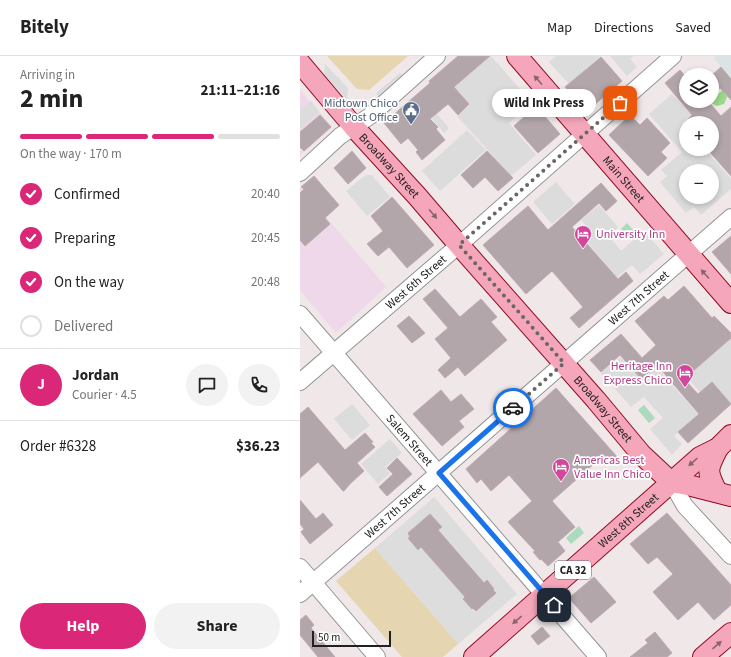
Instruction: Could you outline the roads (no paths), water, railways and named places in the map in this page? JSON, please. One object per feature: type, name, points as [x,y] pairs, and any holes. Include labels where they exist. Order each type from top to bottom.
[{"type":"main road","name":"Main Street","points":[[517,56],[731,303]]},
{"type":"main road","name":"Broadway Street","points":[[300,63],[354,127],[564,363],[641,454],[672,482]]},
{"type":"main road","name":"West 8th Street","points":[[474,657],[700,456],[725,442]]},
{"type":"main road","points":[[724,494],[710,479],[708,468],[725,442]]},
{"type":"main road","points":[[672,482],[724,494]]},
{"type":"main road","points":[[703,657],[731,633]]},
{"type":"street","points":[[300,173],[340,136],[370,116],[437,56]]},
{"type":"street","name":"West 6th Street","points":[[300,382],[459,245],[584,133],[673,56]]},
{"type":"street","name":"West 7th Street","points":[[300,594],[731,217]]},
{"type":"street","name":"Salem Street","points":[[300,314],[598,657]]},
{"type":"street","name":"Broadway Street","points":[[672,482],[685,506],[731,556]]},
{"type":"street","points":[[300,567],[377,657]]},
{"type":"place","name":"Wild Ink Press","points":[[620,103]]},
{"type":"place","name":"Midtown Chico Post Office","points":[[411,125]]},
{"type":"place","name":"University Inn","points":[[583,249]]},
{"type":"place","name":"Heritage Inn Express Chico","points":[[685,388]]},
{"type":"place","name":"Americas Best Value Inn Chico","points":[[561,482]]}]
